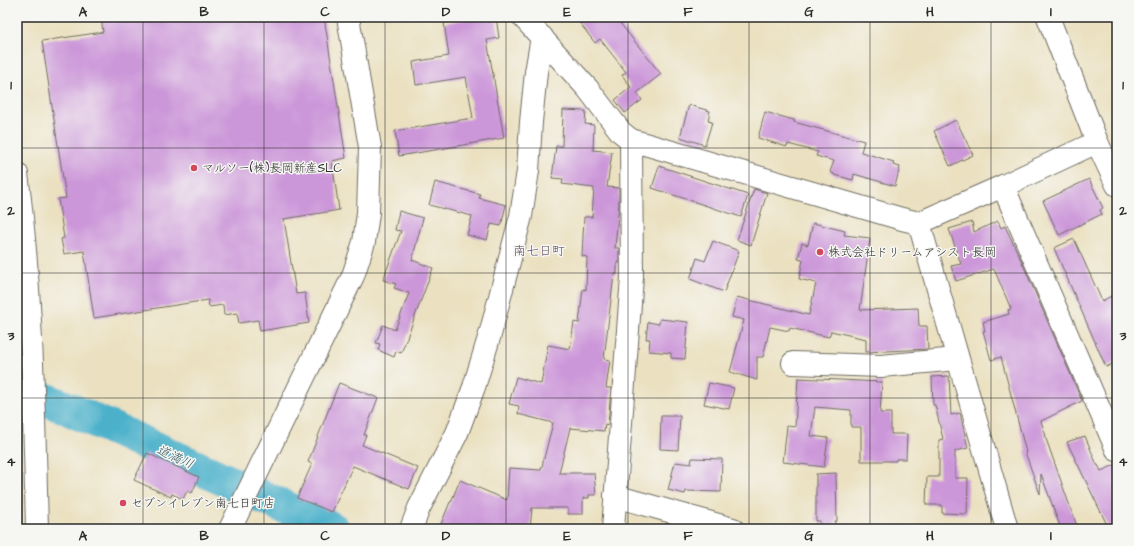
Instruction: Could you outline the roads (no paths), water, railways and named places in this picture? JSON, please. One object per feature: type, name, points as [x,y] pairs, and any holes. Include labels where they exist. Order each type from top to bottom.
[{"type":"street","points":[[230,529],[297,394],[353,276],[364,242],[368,213],[370,147],[348,17]]},
{"type":"street","points":[[523,17],[588,89],[621,132],[631,140],[919,223],[1097,142]]},
{"type":"street","points":[[1048,17],[1097,142],[1117,185]]},
{"type":"street","points":[[412,529],[419,508],[457,433],[492,331],[521,216],[528,171],[536,72],[542,37]]},
{"type":"street","points":[[613,529],[632,277],[631,140]]},
{"type":"street","points":[[17,174],[25,249],[32,341],[37,529]]},
{"type":"street","points":[[1003,186],[1117,450]]},
{"type":"street","points":[[919,223],[1007,529]]},
{"type":"street","points":[[793,363],[881,366],[957,359]]},
{"type":"street","points":[[615,496],[733,529]]},
{"type":"waterway","name":"道満川","points":[[17,388],[67,408],[333,529]]},
{"type":"place","name":"マルソー(株)長岡新産SLC","points":[[194,168]]},
{"type":"place","name":"株式会社ドリームアシスト長岡","points":[[820,252]]},
{"type":"place","name":"セブンイレブン南七日町店","points":[[123,503]]},
{"type":"district","name":"南七日町","points":[[539,251]]}]
